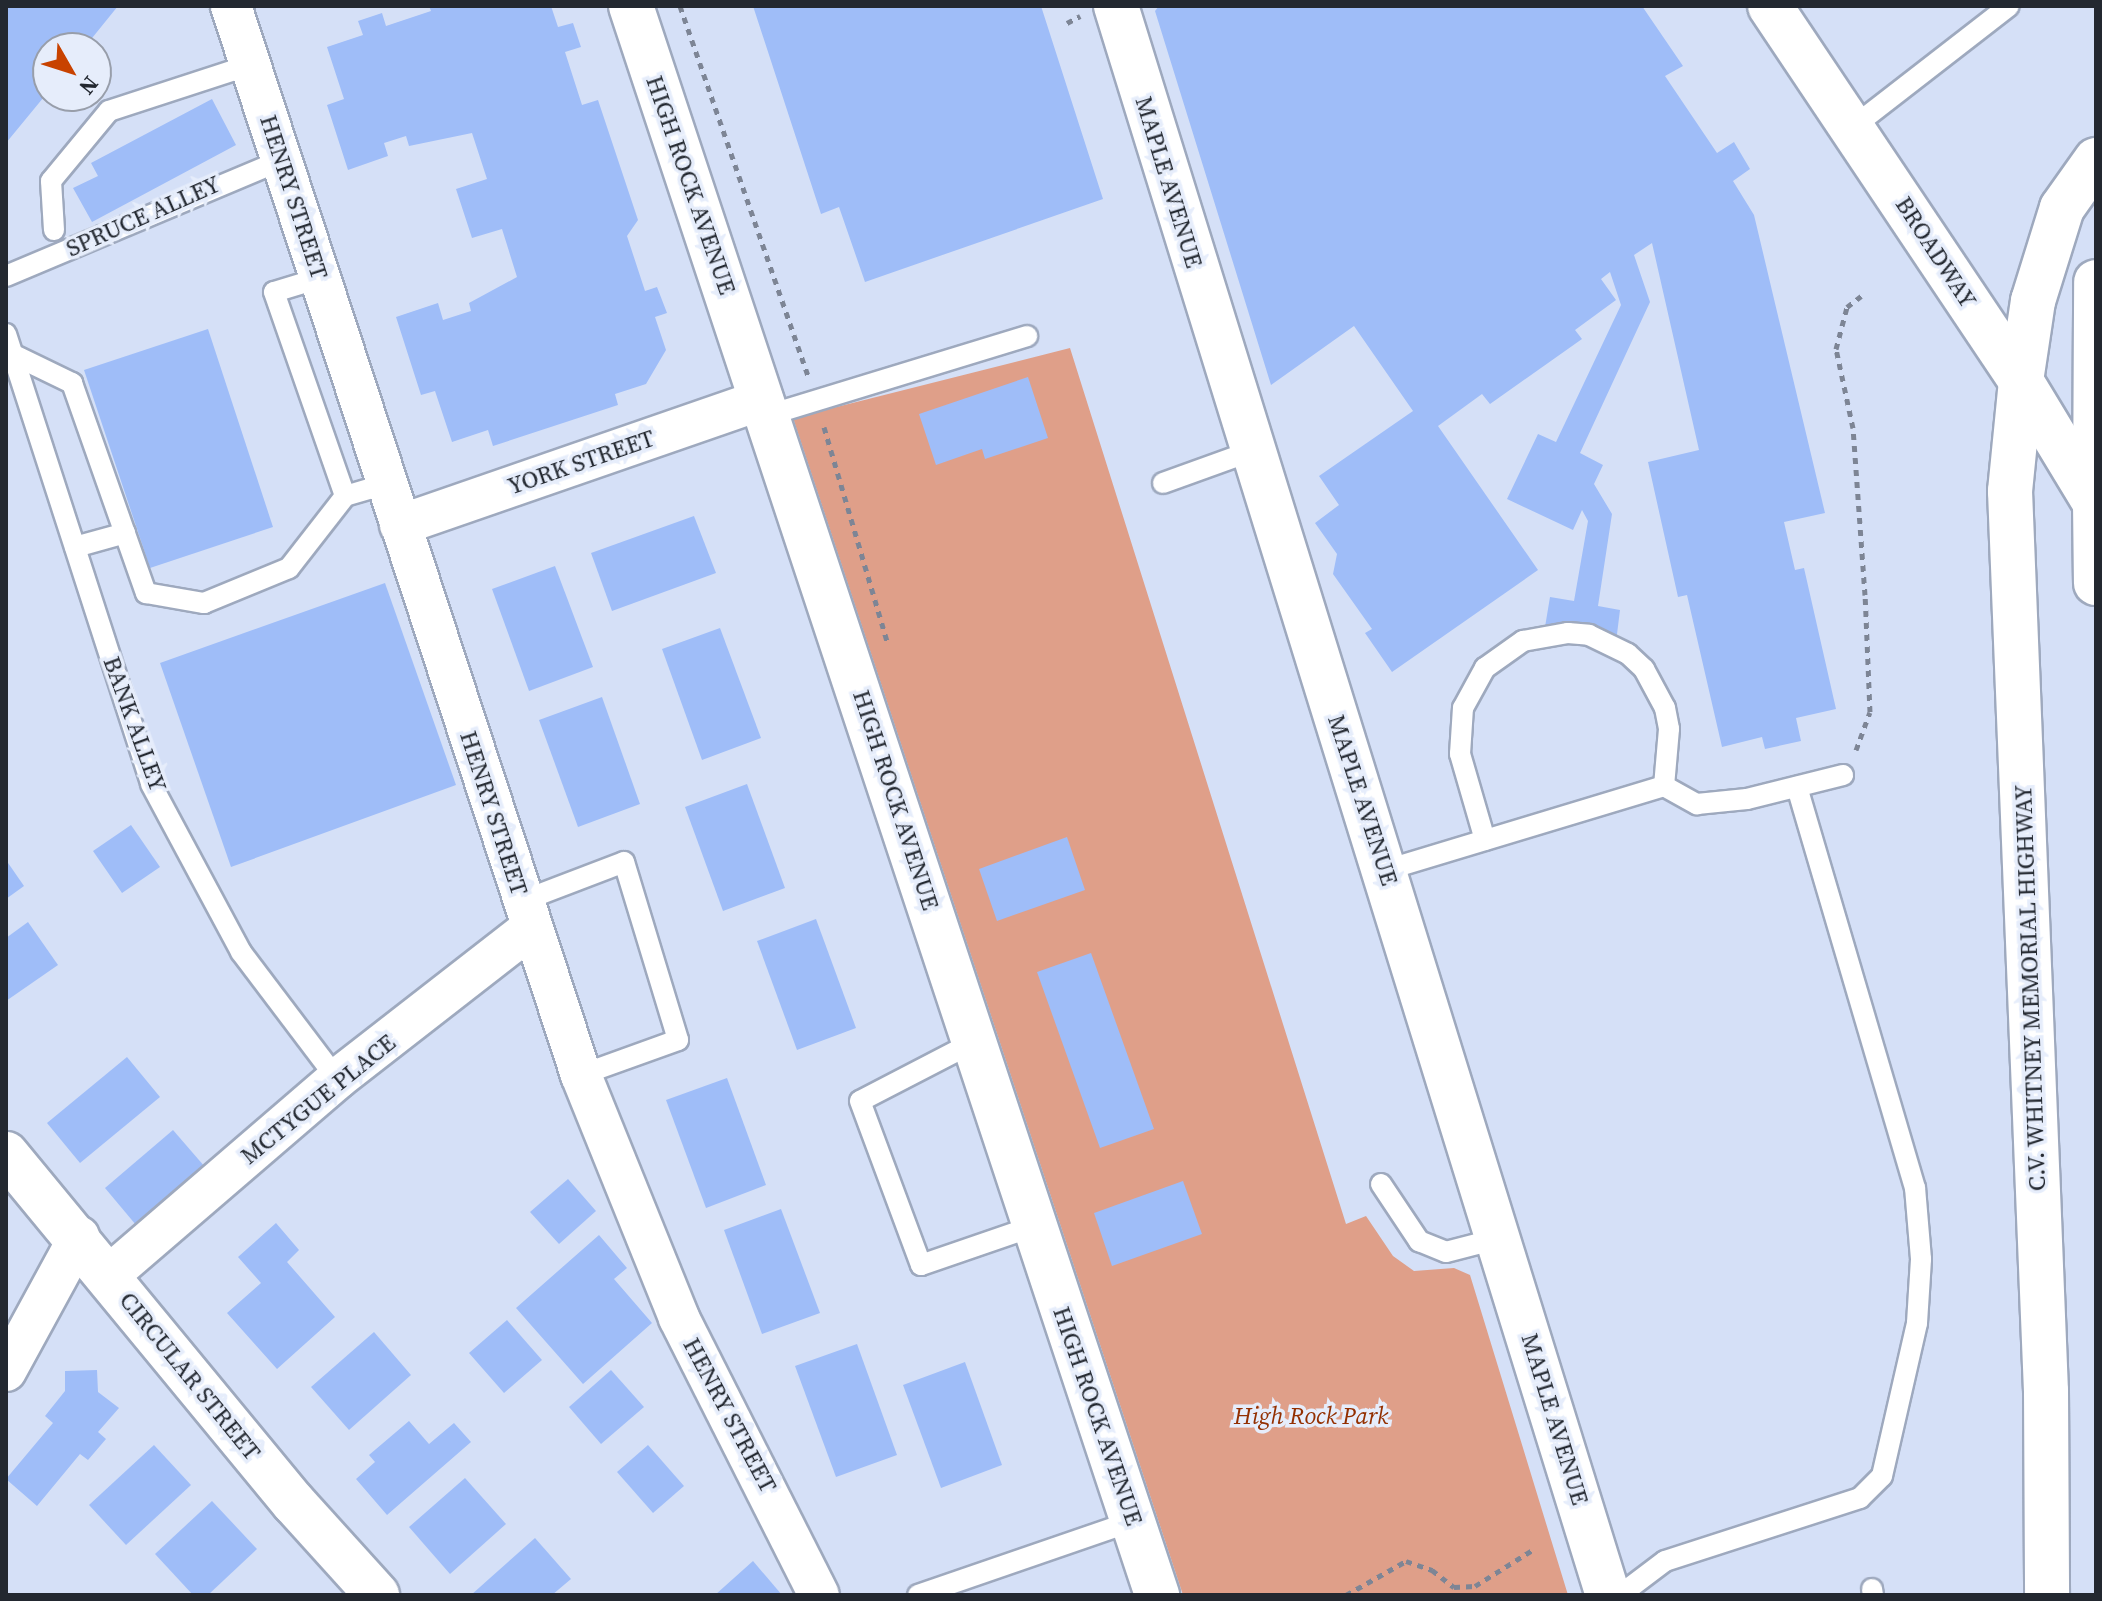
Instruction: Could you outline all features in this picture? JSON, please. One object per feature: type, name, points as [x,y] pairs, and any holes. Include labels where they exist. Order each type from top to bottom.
[{"type":"main road","name":"HIGH ROCK AVENUE","points":[[631,6],[1157,1595]]},
{"type":"main road","name":"MAPLE AVENUE","points":[[1116,6],[1252,451],[1500,1238],[1608,1595]]},
{"type":"main road","name":"BROADWAY","points":[[1770,6],[2021,381],[2095,504]]},
{"type":"main road","name":"C.V. WHITNEY MEMORIAL HIGHWAY","points":[[2047,1595],[2046,1391],[2010,491],[2033,301],[2062,208],[2096,160]]},
{"type":"main road","points":[[2096,282],[2096,583]]},
{"type":"main road","name":"CIRCULAR STREET","points":[[6,1154],[79,1237],[294,1503],[377,1595]]},
{"type":"street","name":"HENRY STREET","points":[[231,6],[581,1075],[679,1318],[819,1595]]},
{"type":"street","name":"YORK STREET","points":[[400,525],[766,407]]},
{"type":"street","name":"MCTYGUE PLACE","points":[[108,1276],[527,914]]},
{"type":"street","points":[[6,1371],[79,1237]]},
{"type":"lane","points":[[1853,127],[2009,6]]},
{"type":"lane","points":[[54,230],[51,181],[109,111],[250,65]]},
{"type":"lane","name":"SPRUCE ALLEY","points":[[6,276],[282,160]]},
{"type":"lane","points":[[320,278],[274,292],[345,496]]},
{"type":"lane","points":[[766,407],[1027,336]]},
{"type":"lane","points":[[9,344],[72,383],[146,593],[204,603],[289,568],[345,496],[386,484]]},
{"type":"lane","name":"BANK ALLEY","points":[[9,344],[151,784],[241,952],[337,1079]]},
{"type":"lane","points":[[1163,483],[1252,451]]},
{"type":"lane","points":[[75,547],[125,533]]},
{"type":"lane","points":[[1485,840],[1460,754],[1463,708],[1485,668],[1503,653],[1534,638],[1589,635],[1628,654],[1644,669],[1657,687],[1669,729],[1664,786]]},
{"type":"lane","points":[[1386,870],[1664,786],[1697,804],[1797,787],[1843,775]]},
{"type":"lane","points":[[1620,1595],[1665,1561],[1860,1498],[1882,1476],[1917,1323],[1921,1259],[1915,1188],[1797,787]]},
{"type":"lane","points":[[527,914],[624,862],[678,1040],[581,1075]]},
{"type":"lane","points":[[974,1042],[860,1101],[921,1265],[1034,1226]]},
{"type":"lane","points":[[1381,1184],[1419,1241],[1446,1252],[1500,1238]]},
{"type":"lane","points":[[918,1595],[1133,1521]]},
{"type":"path","points":[[1843,775],[1870,712],[1853,428],[1836,349],[1847,307],[1861,296]]},
{"type":"path","points":[[1346,1595],[1406,1561],[1432,1570],[1454,1587],[1475,1586],[1534,1549]]},
{"type":"green space","name":"High Rock Park","points":[[1070,348],[1346,1224],[1366,1216],[1393,1256],[1414,1271],[1454,1268],[1470,1275],[1568,1595],[1183,1595],[793,418]]},
{"type":"building","points":[[6,6],[118,6],[97,32],[32,32],[32,111],[6,143]]},
{"type":"building","points":[[429,6],[551,6],[558,27],[573,23],[581,47],[565,52],[582,105],[598,100],[638,220],[627,236],[645,291],[657,287],[667,313],[655,317],[666,350],[646,384],[615,394],[618,405],[493,446],[488,430],[452,442],[435,391],[421,395],[396,317],[438,303],[443,320],[471,311],[469,303],[517,277],[502,229],[472,238],[456,189],[487,179],[472,133],[409,146],[406,136],[384,143],[388,156],[348,170],[327,105],[344,99],[327,47],[363,35],[358,21],[382,13],[386,26],[431,11]]},
{"type":"building","points":[[753,6],[1041,6],[1103,199],[865,282],[839,207],[821,214]]},
{"type":"building","points":[[1159,6],[1642,6],[1683,66],[1665,76],[1717,153],[1734,142],[1750,169],[1733,181],[1754,215],[1825,513],[1784,522],[1795,570],[1804,568],[1836,709],[1796,718],[1801,741],[1765,749],[1762,737],[1722,747],[1687,595],[1678,597],[1648,462],[1699,450],[1652,243],[1634,255],[1650,302],[1580,453],[1603,465],[1594,484],[1612,514],[1598,606],[1620,610],[1615,650],[1543,639],[1550,597],[1574,601],[1588,521],[1582,510],[1573,530],[1507,499],[1538,434],[1556,442],[1621,305],[1610,272],[1601,279],[1616,300],[1575,330],[1582,339],[1490,404],[1482,394],[1438,426],[1538,570],[1392,672],[1365,633],[1372,629],[1333,574],[1337,554],[1315,523],[1339,505],[1319,476],[1413,411],[1354,326],[1271,385],[1155,11]]},
{"type":"building","points":[[212,99],[236,145],[92,222],[73,188],[98,176],[91,163]]},
{"type":"building","points":[[208,329],[273,527],[150,568],[84,370]]},
{"type":"building","points":[[1028,377],[1048,438],[985,459],[982,449],[936,465],[919,414]]},
{"type":"building","points":[[694,516],[716,573],[612,611],[591,553]]},
{"type":"building","points":[[555,566],[593,667],[529,691],[492,589]]},
{"type":"building","points":[[385,583],[456,785],[231,867],[160,663]]},
{"type":"building","points":[[720,628],[761,738],[702,760],[662,649]]},
{"type":"building","points":[[602,697],[640,804],[578,827],[539,720]]},
{"type":"building","points":[[747,784],[785,888],[723,911],[685,807]]},
{"type":"building","points":[[131,825],[160,867],[122,893],[93,851]]},
{"type":"building","points":[[1067,837],[1085,890],[997,921],[979,869]]},
{"type":"building","points":[[6,860],[24,886],[6,899]]},
{"type":"building","points":[[816,919],[856,1028],[797,1050],[757,941]]},
{"type":"building","points":[[28,922],[58,965],[6,1001],[6,938]]},
{"type":"building","points":[[1091,953],[1154,1129],[1100,1148],[1037,972]]},
{"type":"building","points":[[127,1057],[160,1097],[80,1163],[47,1123]]},
{"type":"building","points":[[727,1078],[766,1185],[706,1208],[666,1100]]},
{"type":"building","points":[[173,1130],[205,1167],[136,1225],[105,1188]]},
{"type":"building","points":[[568,1179],[596,1211],[559,1244],[530,1212]]},
{"type":"building","points":[[1183,1181],[1202,1234],[1112,1266],[1094,1213]]},
{"type":"building","points":[[781,1209],[820,1313],[762,1334],[724,1230]]},
{"type":"building","points":[[276,1223],[299,1250],[287,1262],[335,1317],[277,1369],[227,1313],[261,1283],[238,1257]]},
{"type":"building","points":[[599,1235],[627,1268],[614,1279],[652,1323],[583,1384],[516,1308]]},
{"type":"building","points":[[507,1320],[542,1360],[504,1393],[469,1353]]},
{"type":"building","points":[[374,1332],[411,1375],[349,1430],[311,1387]]},
{"type":"building","points":[[857,1344],[897,1455],[836,1477],[795,1366]]},
{"type":"building","points":[[965,1362],[1002,1465],[941,1488],[903,1385]]},
{"type":"building","points":[[97,1370],[98,1392],[119,1408],[98,1432],[106,1439],[88,1460],[80,1454],[37,1506],[6,1479],[53,1423],[45,1416],[65,1391],[65,1371]]},
{"type":"building","points":[[611,1370],[644,1407],[601,1444],[569,1407]]},
{"type":"building","points":[[409,1421],[429,1444],[454,1423],[471,1442],[387,1515],[356,1479],[375,1462],[369,1455]]},
{"type":"building","points":[[154,1445],[191,1485],[126,1545],[89,1505]]},
{"type":"building","points":[[648,1445],[684,1486],[653,1513],[617,1472]]},
{"type":"building","points":[[465,1478],[506,1524],[450,1574],[409,1527]]},
{"type":"building","points":[[212,1501],[257,1549],[208,1595],[193,1595],[155,1554]]},
{"type":"building","points":[[535,1538],[571,1579],[552,1595],[471,1595]]},
{"type":"building","points":[[753,1561],[782,1595],[715,1595]]}]
